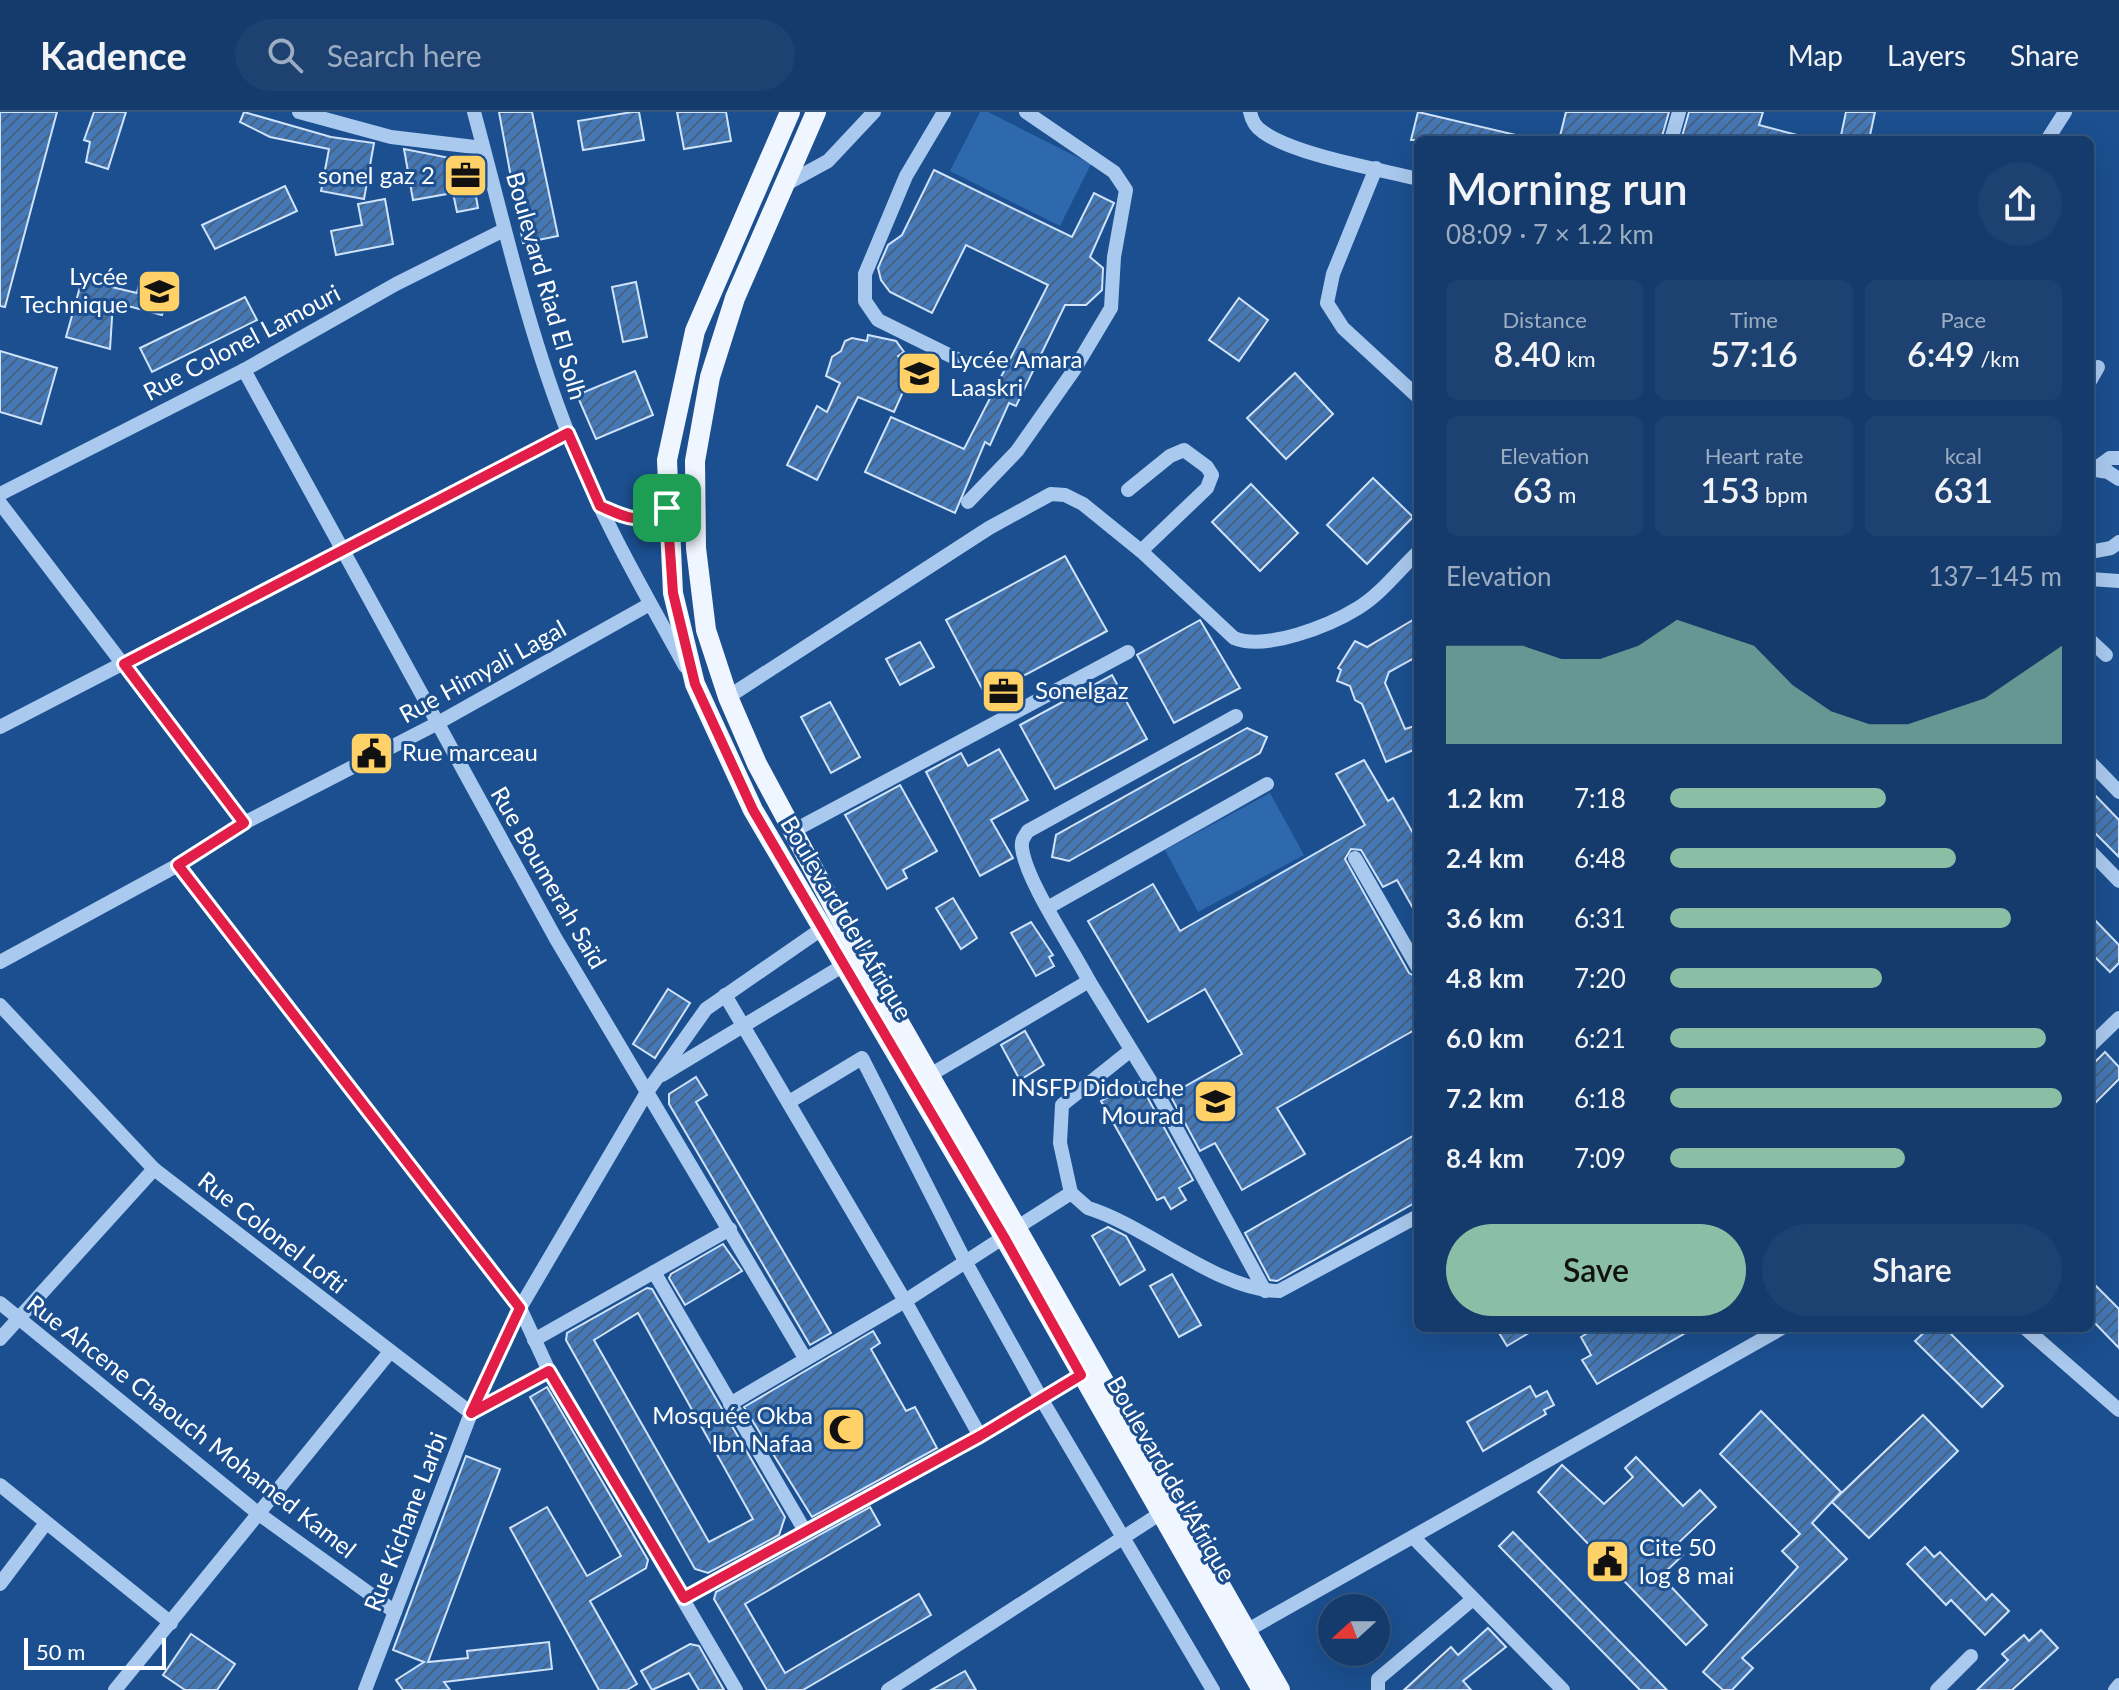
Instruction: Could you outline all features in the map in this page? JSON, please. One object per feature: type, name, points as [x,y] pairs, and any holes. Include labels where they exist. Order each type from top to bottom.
[{"type":"main road","name":"Boulevard de l'Afrique","points":[[790,112],[695,331],[667,460],[673,593],[695,684],[753,810],[844,965],[1010,1232],[1239,1635],[1262,1690]]},
{"type":"main road","name":"Boulevard de l'Afrique","points":[[816,112],[726,324],[710,377],[695,461],[696,548],[706,630],[728,697],[757,764],[930,1075],[1081,1375],[1161,1513],[1239,1635],[1280,1690]]},
{"type":"street","points":[[299,112],[391,137],[483,148]]},
{"type":"street","name":"Boulevard Riad El Solh","points":[[474,112],[504,230],[568,433],[600,506],[695,684]]},
{"type":"street","points":[[786,184],[828,161],[874,112]]},
{"type":"street","points":[[944,112],[906,176],[865,274],[865,301],[878,320],[963,362]]},
{"type":"street","points":[[968,502],[1017,451],[1074,370],[1111,308],[1114,257],[1126,190],[1114,172],[1026,112]]},
{"type":"street","points":[[1250,112],[1252,122],[1264,133],[1414,178]]},
{"type":"street","points":[[1672,136],[1679,112]]},
{"type":"street","points":[[2050,136],[2065,112]]},
{"type":"street","points":[[1376,168],[1327,291],[1327,303],[1343,328],[1414,393]]},
{"type":"street","name":"Rue Colonel Lamouri","points":[[0,494],[244,370],[396,284],[504,230]]},
{"type":"street","points":[[2094,374],[2098,367]]},
{"type":"street","name":"Rue Boumerah Saïd","points":[[244,370],[436,724],[647,1092],[805,1358]]},
{"type":"street","points":[[0,727],[568,433]]},
{"type":"street","points":[[1128,490],[1170,456],[1184,450],[1192,452],[1212,475],[1207,488],[1141,551]]},
{"type":"street","points":[[2094,468],[2110,458],[2119,458]]},
{"type":"street","points":[[2094,470],[2119,479]]},
{"type":"street","points":[[728,697],[1036,500],[1051,494],[1074,500],[1141,551],[1234,638],[1249,644],[1293,635],[1359,608],[1414,556]]},
{"type":"street","points":[[0,503],[244,823]]},
{"type":"street","points":[[600,506],[629,519],[647,520],[667,508]]},
{"type":"street","points":[[2094,551],[2111,548],[2119,542]]},
{"type":"street","points":[[2094,579],[2119,581]]},
{"type":"street","name":"Rue Himyali Lagal","points":[[0,962],[178,865],[244,823],[436,724],[650,604]]},
{"type":"street","points":[[2094,644],[2106,655]]},
{"type":"street","points":[[793,831],[1128,652]]},
{"type":"street","points":[[1236,716],[1028,831],[1022,841],[1022,851],[1089,981],[1131,1050],[1265,1291]]},
{"type":"street","points":[[2094,766],[2119,792]]},
{"type":"street","points":[[1049,907],[1267,784]]},
{"type":"street","points":[[2094,855],[2119,881]]},
{"type":"street","points":[[1355,858],[1414,961]]},
{"type":"street","points":[[178,865],[520,1308],[549,1371],[736,1690]]},
{"type":"street","name":"Rue Kichane Larbi","points":[[367,1689],[471,1413],[520,1308],[647,1092],[706,1009],[823,928]]},
{"type":"street","name":"Rue Kichane Larbi","points":[[655,1079],[844,965]]},
{"type":"street","points":[[930,1075],[1089,981]]},
{"type":"street","points":[[725,995],[905,1301],[980,1436]]},
{"type":"street","name":"Rue Colonel Lofti","points":[[0,1005],[154,1169],[389,1353],[471,1413]]},
{"type":"street","points":[[2094,1042],[2119,1018]]},
{"type":"street","points":[[1131,1050],[1062,1105],[1060,1143],[1071,1193],[1088,1208],[1227,1277],[1265,1291],[1292,1287],[1414,1218]]},
{"type":"street","points":[[789,1102],[862,1058],[965,1261],[1206,1687]]},
{"type":"street","points":[[0,1339],[154,1169]]},
{"type":"street","points":[[730,1404],[905,1301],[1071,1193]]},
{"type":"street","points":[[534,1340],[730,1229]]},
{"type":"street","points":[[654,1272],[805,1531]]},
{"type":"street","name":"Rue Ahcene Chaouch Mohamed Kamel","points":[[0,1303],[17,1320],[259,1514],[395,1612]]},
{"type":"street","points":[[1239,1635],[1775,1332]]},
{"type":"street","points":[[2030,1332],[2119,1410]]},
{"type":"street","points":[[115,1690],[389,1353]]},
{"type":"street","points":[[471,1413],[549,1371]]},
{"type":"street","points":[[684,1598],[980,1436],[1081,1375]]},
{"type":"street","points":[[0,1485],[171,1623]]},
{"type":"street","points":[[888,1690],[907,1685],[1161,1513]]},
{"type":"street","points":[[0,1584],[46,1523]]},
{"type":"street","points":[[1413,1537],[1563,1690]]},
{"type":"street","points":[[1378,1690],[1378,1679],[1473,1599]]},
{"type":"street","points":[[1937,1690],[1971,1656]]},
{"type":"street","points":[[2115,1690],[2119,1685]]},
{"type":"shaded area","points":[[980,112],[988,112],[1091,164],[1060,226],[950,171]]},
{"type":"shaded area","points":[[1270,793],[1304,855],[1198,912],[1165,850]]},
{"type":"building","points":[[0,112],[57,112],[5,307],[0,306]]},
{"type":"building","points":[[94,112],[126,112],[108,169],[86,162],[90,142],[84,140]]},
{"type":"building","points":[[244,112],[331,137],[374,143],[364,199],[321,191],[329,149],[270,137],[240,122]]},
{"type":"building","points":[[499,112],[532,112],[558,236],[523,243]]},
{"type":"building","points":[[639,112],[644,140],[583,150],[578,121]]},
{"type":"building","points":[[677,112],[726,112],[731,141],[684,149]]},
{"type":"building","points":[[1418,112],[1516,135],[1414,136],[1411,140]]},
{"type":"building","points":[[1566,112],[1669,112],[1662,136],[1560,136]]},
{"type":"building","points":[[1689,112],[1763,112],[1759,125],[1797,135],[1797,136],[1682,136]]},
{"type":"building","points":[[1846,112],[1875,112],[1870,136],[1841,136]]},
{"type":"building","points":[[404,149],[470,162],[478,208],[457,212],[453,193],[413,200]]},
{"type":"building","points":[[934,170],[1072,237],[1094,193],[1114,203],[1090,257],[1103,268],[1102,290],[1086,305],[1065,305],[1016,406],[1009,403],[990,445],[985,442],[955,513],[865,472],[891,417],[964,449],[1048,285],[966,245],[932,313],[890,292],[881,280],[878,268],[888,245],[902,235]]},
{"type":"building","points":[[285,186],[297,211],[215,249],[202,225]]},
{"type":"building","points":[[385,199],[393,244],[336,255],[331,231],[362,225],[358,204]]},
{"type":"building","points":[[82,280],[137,293],[140,280],[170,288],[162,315],[113,302],[110,349],[66,337]]},
{"type":"building","points":[[636,282],[647,337],[623,342],[612,287]]},
{"type":"building","points":[[245,297],[257,320],[152,372],[140,348]]},
{"type":"building","points":[[1239,298],[1268,320],[1239,361],[1209,340]]},
{"type":"building","points":[[868,335],[896,341],[904,352],[898,356],[912,373],[905,383],[909,390],[902,394],[894,412],[858,397],[817,480],[787,465],[817,406],[827,412],[840,383],[826,376],[832,357],[841,351],[845,341],[852,338],[867,341]]},
{"type":"building","points":[[0,351],[57,368],[41,424],[0,412]]},
{"type":"building","points":[[635,371],[653,415],[596,439],[577,395]]},
{"type":"building","points":[[1295,373],[1333,414],[1286,459],[1247,418]]},
{"type":"building","points":[[1373,478],[1413,517],[1367,564],[1327,525]]},
{"type":"building","points":[[1251,484],[1298,533],[1260,571],[1212,522]]},
{"type":"building","points":[[1065,556],[1107,631],[986,696],[946,620]]},
{"type":"building","points":[[1414,619],[1414,658],[1389,672],[1385,683],[1405,729],[1414,726],[1414,750],[1386,762],[1362,704],[1355,700],[1350,686],[1337,681],[1341,670],[1338,668],[1355,641],[1367,647]]},
{"type":"building","points":[[1200,620],[1240,688],[1174,723],[1137,655]]},
{"type":"building","points":[[920,642],[934,667],[900,685],[886,659]]},
{"type":"building","points":[[1112,675],[1147,739],[1055,789],[1020,725]]},
{"type":"building","points":[[830,702],[860,757],[831,773],[801,717]]},
{"type":"building","points":[[1247,728],[1267,737],[1260,753],[1069,861],[1052,857],[1056,835]]},
{"type":"building","points":[[999,749],[1028,800],[991,820],[1013,858],[980,876],[926,772],[961,753],[968,766]]},
{"type":"building","points":[[1364,760],[1388,801],[1393,798],[1414,835],[1414,910],[1397,880],[1383,887],[1361,850],[1351,849],[1345,859],[1409,973],[1414,976],[1414,1030],[1277,1108],[1305,1154],[1242,1190],[1215,1143],[1200,1151],[1170,1095],[1242,1054],[1205,989],[1148,1022],[1088,921],[1153,884],[1180,931],[1365,825],[1336,774]]},
{"type":"building","points":[[900,785],[937,851],[903,870],[907,878],[887,889],[845,815]]},
{"type":"building","points":[[2094,794],[2119,820],[2119,857],[2094,832]]},
{"type":"building","points":[[953,898],[977,938],[961,949],[936,908]]},
{"type":"building","points":[[2094,919],[2119,945],[2119,963],[2110,972],[2094,956]]},
{"type":"building","points":[[1031,922],[1053,955],[1049,957],[1054,966],[1036,976],[1011,933]]},
{"type":"building","points":[[668,989],[690,1003],[655,1058],[633,1044]]},
{"type":"building","points":[[1025,1031],[1044,1065],[1020,1080],[1001,1045]]},
{"type":"building","points":[[2105,1052],[2119,1067],[2119,1079],[2094,1104],[2094,1063]]},
{"type":"building","points":[[696,1077],[707,1095],[696,1102],[831,1333],[810,1345],[669,1104],[669,1094]]},
{"type":"building","points":[[1116,1081],[1122,1091],[1139,1082],[1193,1180],[1179,1188],[1186,1200],[1171,1209],[1164,1197],[1157,1200],[1101,1101],[1108,1097],[1103,1088]]},
{"type":"building","points":[[1414,1135],[1414,1203],[1277,1281],[1270,1280],[1245,1233]]},
{"type":"building","points":[[1108,1227],[1126,1236],[1145,1270],[1120,1285],[1092,1236]]},
{"type":"building","points":[[723,1244],[742,1271],[685,1305],[669,1278],[671,1274]]},
{"type":"building","points":[[1172,1274],[1201,1325],[1179,1337],[1150,1286]]},
{"type":"building","points":[[2094,1284],[2119,1309],[2119,1348],[2094,1322]]},
{"type":"building","points":[[647,1288],[652,1289],[785,1517],[779,1535],[708,1573],[695,1569],[566,1340],[567,1333]],"holes":[[[638,1313],[753,1519],[709,1542],[594,1340]]]},
{"type":"building","name":"Mosquée Okba Ibn Nafaa","points":[[873,1331],[880,1343],[871,1349],[906,1411],[915,1407],[937,1448],[812,1517],[744,1407]]},
{"type":"building","points":[[1498,1332],[1530,1332],[1507,1346]]},
{"type":"building","points":[[1589,1332],[1687,1332],[1597,1384],[1582,1360],[1591,1355],[1581,1337]]},
{"type":"building","points":[[1925,1332],[1949,1332],[2003,1386],[1982,1407],[1915,1341]]},
{"type":"building","points":[[1530,1386],[1536,1397],[1547,1391],[1554,1405],[1544,1410],[1546,1414],[1483,1451],[1467,1422]]},
{"type":"building","points":[[547,1387],[648,1560],[646,1568],[590,1601],[637,1684],[627,1690],[599,1690],[510,1528],[547,1507],[587,1576],[621,1556],[530,1397]]},
{"type":"building","points":[[1761,1411],[1841,1492],[1812,1523],[1847,1559],[1742,1658],[1753,1668],[1732,1690],[1723,1690],[1703,1672],[1798,1567],[1782,1551],[1800,1534],[1720,1454]]},
{"type":"building","points":[[1923,1415],[1958,1451],[1869,1538],[1832,1502]]},
{"type":"building","points":[[466,1456],[500,1469],[428,1662],[468,1658],[467,1651],[549,1642],[552,1669],[444,1682],[450,1690],[403,1690],[396,1680],[424,1662],[393,1650]]},
{"type":"building","points":[[1636,1457],[1683,1506],[1700,1490],[1716,1507],[1675,1546],[1683,1555],[1661,1576],[1707,1625],[1686,1645],[1538,1492],[1562,1465],[1604,1504],[1633,1477],[1625,1468]]},
{"type":"building","points":[[870,1507],[880,1525],[745,1604],[785,1673],[919,1594],[931,1615],[803,1690],[767,1690],[714,1599],[716,1592]]},
{"type":"building","points":[[1513,1532],[1667,1690],[1640,1690],[1499,1546]]},
{"type":"building","points":[[1925,1547],[1934,1557],[1940,1552],[1986,1600],[1992,1594],[2009,1611],[1985,1635],[1951,1600],[1946,1605],[1907,1564]]},
{"type":"building","points":[[1488,1628],[1506,1647],[1463,1681],[1471,1690],[1404,1690],[1451,1647],[1458,1655]]},
{"type":"building","points":[[2041,1630],[2058,1648],[2012,1690],[1977,1690],[2008,1660],[2002,1654],[2024,1635],[2029,1641]]},
{"type":"building","points":[[191,1634],[235,1664],[217,1690],[185,1690],[163,1675]]},
{"type":"building","points":[[690,1644],[699,1646],[724,1690],[699,1690],[689,1673],[652,1690],[641,1671]]},
{"type":"building","points":[[965,1671],[976,1690],[931,1690]]},
{"type":"place","name":"sonel gaz 2","points":[[466,176]]},
{"type":"place","name":"Lycée Technique","points":[[159,291]]},
{"type":"place","name":"Lycée Amara Laaskri","points":[[919,374]]},
{"type":"place","name":"Sonelgaz","points":[[1004,691]]},
{"type":"place","name":"Rue marceau","points":[[371,753]]},
{"type":"place","name":"INSFP Didouche Mourad","points":[[1215,1102]]},
{"type":"place","name":"Mosquée Okba Ibn Nafaa","points":[[844,1430]]},
{"type":"place","name":"Cite 50 log 8 mai","points":[[1608,1562]]},
{"type":"route","points":[[568,433],[600,506],[629,519],[647,520],[667,508],[673,593],[695,684],[753,810],[1004,1237],[1081,1375],[980,1436],[684,1598],[549,1371],[471,1413],[520,1308],[178,865],[244,823],[124,664],[568,433]]}]
